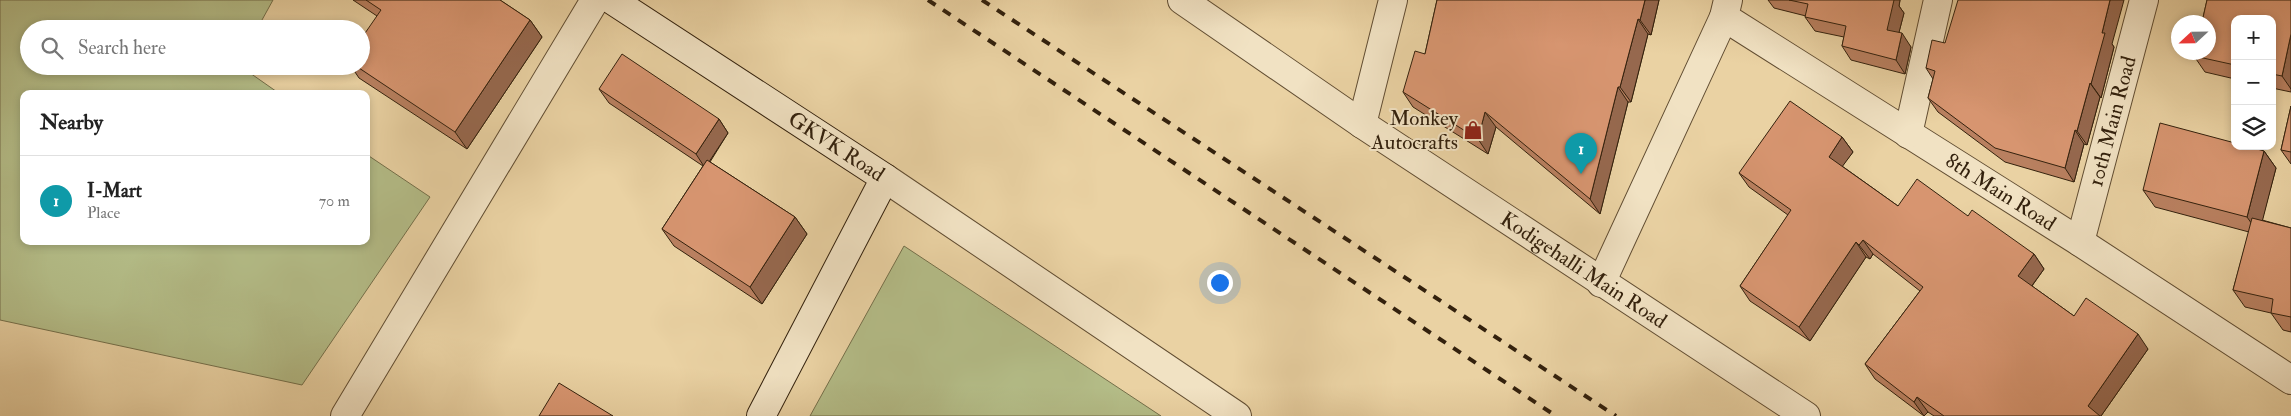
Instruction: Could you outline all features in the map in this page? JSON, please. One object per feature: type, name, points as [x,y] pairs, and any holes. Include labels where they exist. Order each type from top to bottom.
[{"type":"street","points":[[345,416],[595,0]]},
{"type":"street","name":"GKVK Road","points":[[612,0],[885,178],[761,416]]},
{"type":"street","name":"Kodigehalli Main Road","points":[[1182,0],[1362,124],[1601,283],[1806,416]]},
{"type":"street","points":[[1362,124],[1393,0]]},
{"type":"street","points":[[1908,134],[1938,0]]},
{"type":"street","name":"10th Main Road","points":[[2080,242],[2144,0]]},
{"type":"street","points":[[1601,283],[1726,9]]},
{"type":"street","name":"8th Main Road","points":[[1726,9],[1908,134],[2080,242],[2291,380]]},
{"type":"street","points":[[885,178],[1237,416]]},
{"type":"green space","points":[[0,0],[273,0],[262,20],[20,20],[20,75],[253,75],[274,90],[20,90],[20,245],[370,245],[370,157],[430,197],[302,385],[0,320]]},
{"type":"green space","points":[[904,246],[1161,416],[810,416]]},
{"type":"building","points":[[366,0],[500,0],[530,20],[455,132],[370,75],[370,26],[381,10]]},
{"type":"building","points":[[1437,0],[1645,0],[1620,87],[1618,87],[1590,199],[1485,112],[1478,139],[1403,92],[1415,51],[1425,54]]},
{"type":"building","points":[[1789,0],[1894,0],[1887,30],[1902,33],[1896,60],[1842,46],[1846,26],[1805,17],[1808,4]]},
{"type":"building","points":[[1958,0],[2110,0],[2102,33],[2105,33],[2065,168],[1995,148],[1928,98],[1935,71],[1926,68],[1932,40],[1945,43]]},
{"type":"building","points":[[2207,0],[2291,0],[2291,34],[2282,76],[2276,75],[2276,15],[2231,15],[2231,64],[2212,60],[2216,60],[2216,15],[2204,15]]},
{"type":"building","points":[[622,54],[719,119],[696,154],[599,89]]},
{"type":"building","points":[[1790,101],[1842,137],[1829,157],[1898,206],[1917,179],[1968,216],[1972,210],[2034,254],[2018,276],[2074,316],[2086,298],[2138,334],[2088,406],[2100,416],[1944,416],[1917,397],[1914,402],[1865,364],[1923,287],[1863,240],[1859,245],[1856,242],[1799,327],[1740,286],[1791,210],[1739,173]]},
{"type":"building","points":[[2291,106],[2291,152],[2281,150]]},
{"type":"building","points":[[2160,123],[2231,142],[2231,150],[2264,151],[2247,217],[2143,190]]},
{"type":"building","points":[[707,160],[795,217],[750,287],[662,229]]},
{"type":"building","points":[[2252,218],[2291,228],[2291,317],[2271,313],[2273,299],[2233,290]]},
{"type":"building","points":[[559,383],[613,416],[539,416]]},
{"type":"railway","points":[[928,0],[1556,416]]},
{"type":"railway","points":[[982,0],[1616,416]]},
{"type":"place","name":"Monkey Autocrafts","points":[[1473,130]]},
{"type":"place","name":"I-Mart","points":[[1581,174]]}]
